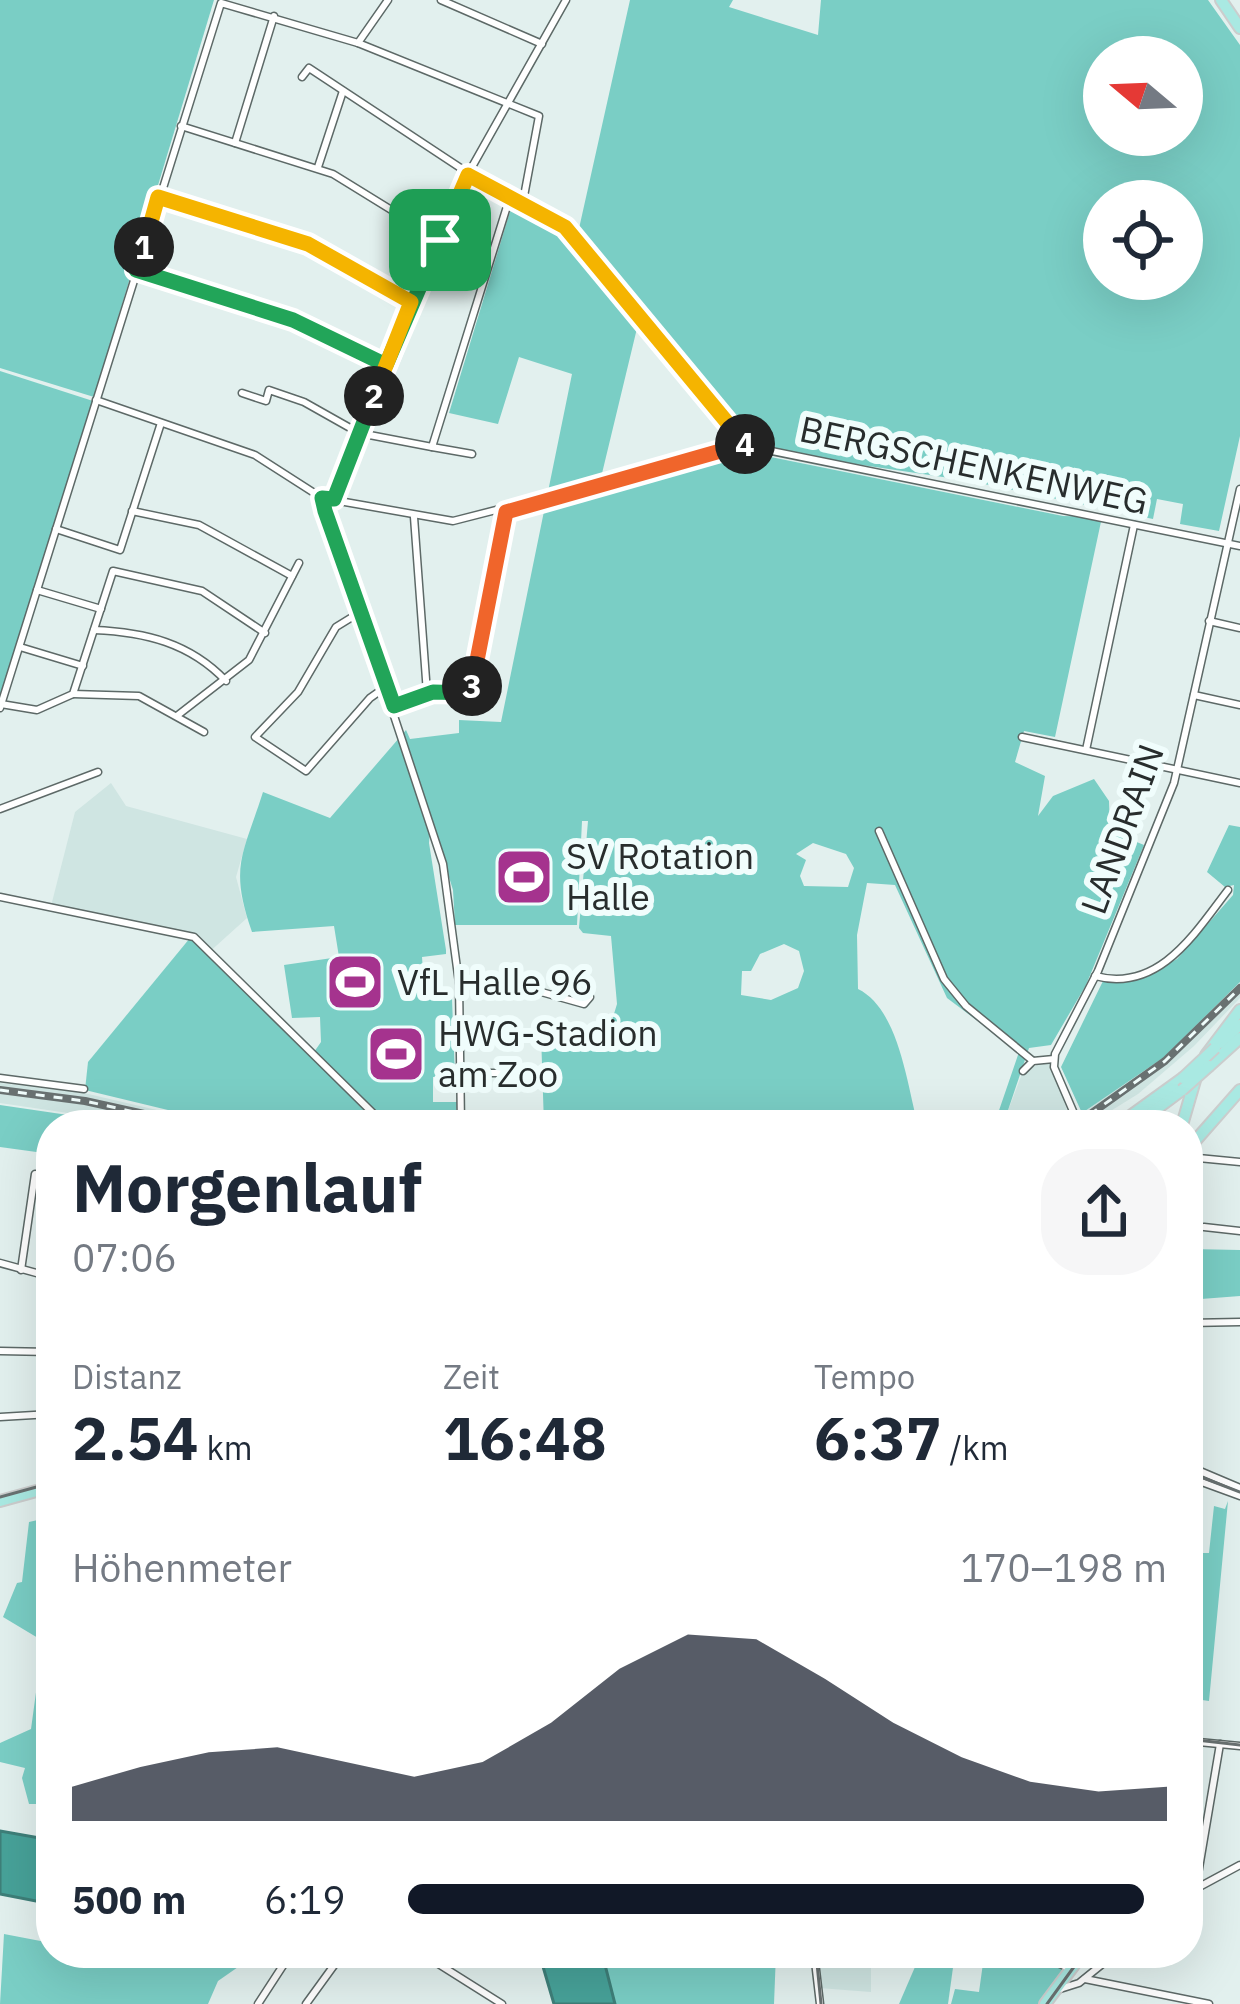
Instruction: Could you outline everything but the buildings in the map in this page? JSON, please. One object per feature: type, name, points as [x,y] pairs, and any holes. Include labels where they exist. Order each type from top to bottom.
[{"type":"main road","points":[[1220,0],[1240,28]]},
{"type":"main road","points":[[1190,1110],[1204,1059],[1240,1010]]},
{"type":"main road","points":[[1152,1110],[1240,1025]]},
{"type":"main road","points":[[1141,1110],[1209,1066],[1240,1038]]},
{"type":"main road","points":[[1203,1130],[1240,1090]]},
{"type":"main road","points":[[1203,1124],[1208,1123]]},
{"type":"main road","points":[[0,1498],[36,1488]]},
{"type":"main road","points":[[1045,2004],[1071,1969]]},
{"type":"street","points":[[358,43],[388,0]]},
{"type":"street","points":[[441,0],[542,44]]},
{"type":"street","points":[[334,499],[411,302],[468,175],[566,0]]},
{"type":"street","points":[[204,732],[128,693],[73,694],[37,710],[1,706],[221,3],[358,43],[542,120],[521,207]]},
{"type":"street","points":[[235,143],[274,16]]},
{"type":"street","points":[[302,77],[309,68],[468,175],[565,227],[746,446]]},
{"type":"street","points":[[318,169],[343,91]]},
{"type":"street","points":[[182,126],[318,169],[440,240]]},
{"type":"street","points":[[158,197],[308,244],[411,302]]},
{"type":"street","points":[[431,447],[509,200]]},
{"type":"street","points":[[136,270],[293,320],[386,365]]},
{"type":"street","points":[[242,393],[266,401],[269,390],[304,402],[359,433],[472,454]]},
{"type":"street","name":"BERGSCHENKENWEG","points":[[97,400],[268,461],[322,498],[414,516],[453,521],[506,512],[746,446],[1240,547]]},
{"type":"street","points":[[56,529],[120,550],[161,421]]},
{"type":"street","name":"LANDRAIN","points":[[1054,1059],[1095,976],[1178,769],[1240,489]]},
{"type":"street","points":[[322,498],[388,686],[442,864],[459,983],[462,1110]]},
{"type":"street","points":[[132,511],[217,532],[292,576]]},
{"type":"street","points":[[394,706],[427,693],[471,693],[506,512]]},
{"type":"street","points":[[414,516],[427,693]]},
{"type":"street","points":[[1086,751],[1134,525]]},
{"type":"street","points":[[178,715],[249,660],[299,563]]},
{"type":"street","points":[[73,694],[113,572],[202,591],[265,633]]},
{"type":"street","points":[[38,590],[101,609]]},
{"type":"street","points":[[362,611],[336,627],[298,692],[255,736],[306,771],[370,698],[388,686]]},
{"type":"street","points":[[1209,621],[1240,628]]},
{"type":"street","points":[[94,630],[176,644],[226,681]]},
{"type":"street","points":[[20,646],[83,666]]},
{"type":"street","points":[[1194,695],[1240,705]]},
{"type":"street","points":[[1022,737],[1240,783]]},
{"type":"street","points":[[0,809],[98,772]]},
{"type":"street","points":[[879,831],[953,992],[1033,1061]]},
{"type":"street","points":[[1095,976],[1126,978],[1169,962],[1228,890]]},
{"type":"street","points":[[0,897],[200,940],[268,1015],[369,1110]]},
{"type":"street","points":[[459,983],[520,986],[544,995],[578,998]]},
{"type":"street","points":[[1023,1071],[1033,1061],[1054,1059],[1073,1110]]},
{"type":"street","points":[[463,1073],[522,1073]]},
{"type":"street","points":[[0,1078],[85,1089]]},
{"type":"street","points":[[1203,1156],[1240,1162]]},
{"type":"street","points":[[21,1270],[35,1174]]},
{"type":"street","points":[[1204,1227],[1240,1231]]},
{"type":"street","points":[[0,1263],[36,1274]]},
{"type":"street","points":[[1203,1323],[1240,1322]]},
{"type":"street","points":[[0,1351],[36,1352]]},
{"type":"street","points":[[0,1417],[36,1415]]},
{"type":"street","points":[[1203,1474],[1240,1492]]},
{"type":"street","points":[[1203,1481],[1240,1492]]},
{"type":"street","points":[[1203,1742],[1240,1746]]},
{"type":"street","points":[[1203,1845],[1220,1744]]},
{"type":"street","points":[[1203,1883],[1240,1865]]},
{"type":"street","points":[[258,2004],[281,1968]]},
{"type":"street","points":[[306,2004],[332,1968]]},
{"type":"street","points":[[445,1968],[502,2004]]},
{"type":"street","points":[[816,1968],[820,2004]]},
{"type":"street","points":[[1057,1989],[1085,1979],[1098,1968]]},
{"type":"street","points":[[1085,1979],[1209,2004]]},
{"type":"street","points":[[1149,1994],[1153,2004]]},
{"type":"shaded area","points":[[0,0],[214,0],[94,397],[0,368]]},
{"type":"shaded area","points":[[630,0],[733,0],[729,7],[818,35],[821,0],[1208,0],[1240,45],[1240,436],[1219,531],[1180,524],[1183,504],[1157,499],[1153,519],[970,481],[747,448],[639,320],[598,490],[746,452],[1063,516],[1102,517],[1055,737],[1024,731],[1015,762],[1045,776],[1038,816],[1053,796],[1094,779],[1109,801],[1110,831],[1144,845],[1086,985],[1051,1045],[1029,1048],[1008,1110],[999,1110],[1019,1052],[947,998],[895,885],[867,883],[857,935],[858,989],[872,999],[892,1030],[914,1110],[544,1110],[541,1034],[607,1037],[617,1004],[611,936],[583,933],[579,928],[588,821],[582,821],[577,925],[455,925],[453,890],[431,819],[429,843],[446,954],[422,957],[425,998],[452,999],[455,1076],[433,1077],[433,1102],[457,1102],[457,1110],[374,1110],[314,1052],[321,1042],[320,1017],[292,1018],[284,965],[339,957],[334,926],[252,932],[241,891],[241,861],[263,792],[330,818],[406,730],[410,739],[459,733],[459,720],[501,722],[572,374],[519,357],[498,424],[449,413],[512,205],[578,233]],"holes":[[[813,843],[846,854],[854,868],[848,887],[804,886],[800,876],[806,860],[796,854]],[[784,944],[799,951],[804,971],[798,988],[771,1000],[741,995],[742,971],[751,971],[760,954]]]},
{"type":"shaded area","points":[[0,371],[93,401],[0,701]]},
{"type":"shaded area","points":[[111,783],[126,806],[247,839],[236,877],[247,918],[206,955],[190,938],[51,906],[75,812]]},
{"type":"shaded area","points":[[1229,825],[1240,827],[1240,982],[1163,1058],[1081,1110],[1061,1067],[1103,981],[1153,971],[1177,959],[1233,895],[1234,885],[1225,887],[1207,872]]},
{"type":"shaded area","points":[[190,938],[366,1110],[168,1110],[85,1090],[88,1062]]},
{"type":"shaded area","points":[[1240,982],[1240,998],[1138,1094],[1112,1110],[1086,1110],[1163,1058]]},
{"type":"shaded area","points":[[1052,1059],[1067,1110],[1008,1110],[1023,1071]]},
{"type":"shaded area","points":[[0,1083],[84,1093],[157,1110],[47,1110],[0,1103]]},
{"type":"shaded area","points":[[0,1105],[36,1110],[36,1152],[0,1147]]},
{"type":"shaded area","points":[[1203,1249],[1240,1250],[1240,1296],[1203,1299]]},
{"type":"shaded area","points":[[1228,1501],[1209,1701],[1203,1700],[1203,1553],[1209,1553],[1214,1506],[1225,1509]]},
{"type":"shaded area","points":[[36,1520],[36,1637],[3,1617],[17,1583],[22,1582],[29,1522]]},
{"type":"shaded area","points":[[36,1692],[36,1804],[29,1804],[22,1778],[25,1768],[0,1762],[0,1743],[31,1729]]},
{"type":"shaded area","points":[[0,1831],[36,1837],[36,1901],[0,1894]]},
{"type":"shaded area","points":[[4,1934],[36,1940],[36,1968],[237,1968],[218,1981],[208,2004],[0,2004]]},
{"type":"shaded area","points":[[543,1968],[606,1968],[615,2004],[554,2004]]},
{"type":"shaded area","points":[[606,1968],[775,1968],[774,2004],[615,2004]]},
{"type":"shaded area","points":[[817,1968],[871,1968],[871,1992],[819,1988]]},
{"type":"shaded area","points":[[915,1968],[953,1968],[948,2004],[899,2004]]},
{"type":"shaded area","points":[[982,1968],[1064,1971],[1040,2004],[951,2004],[955,1989],[979,1992]]},
{"type":"tram line","points":[[1203,1478],[1240,1492]]},
{"type":"tram line","points":[[0,1497],[36,1487]]},
{"type":"tram line","points":[[1203,1741],[1240,1745]]},
{"type":"tram line","points":[[817,1968],[821,2004]]},
{"type":"tram line","points":[[1047,2004],[1073,1968]]},
{"type":"railway","points":[[1096,1110],[1165,1061],[1240,988]]},
{"type":"railway","points":[[0,1090],[126,1110]]},
{"type":"place","name":"SV Rotation Halle","points":[[524,877]]},
{"type":"place","name":"VfL Halle 96","points":[[355,982]]},
{"type":"place","name":"HWG-Stadion am Zoo","points":[[396,1054]]},
{"type":"route","points":[[440,240],[411,302],[386,365],[293,320],[136,270],[158,197],[308,244],[411,302],[334,499],[322,498],[394,706],[427,693],[471,693],[506,512],[746,446],[559,221],[521,207],[468,175],[440,240]]}]
